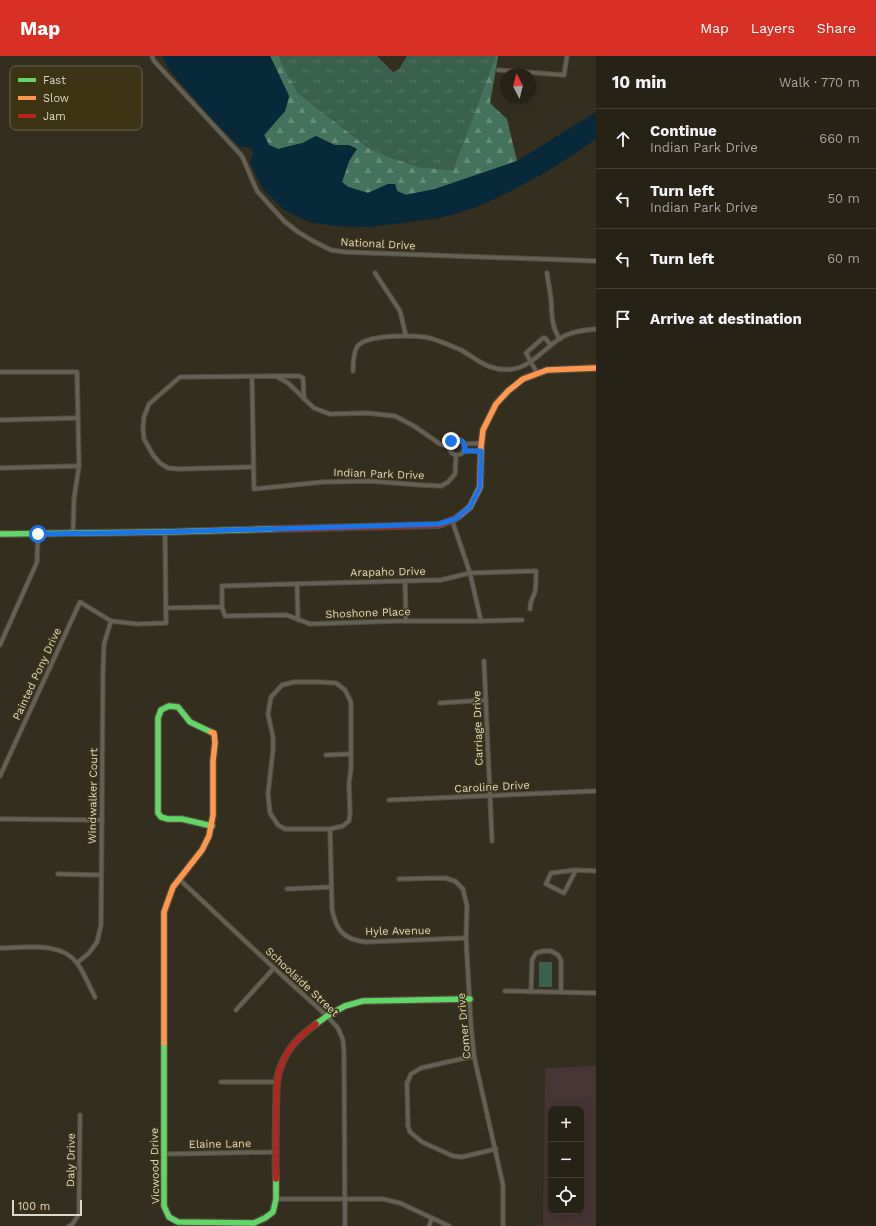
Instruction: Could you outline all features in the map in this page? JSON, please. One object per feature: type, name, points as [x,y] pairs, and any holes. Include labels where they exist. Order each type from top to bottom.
[{"type":"street","name":"National Drive","points":[[152,56],[154,61],[242,156],[257,191],[281,217],[298,232],[331,250],[345,252],[596,261]]},
{"type":"street","points":[[498,70],[564,75],[567,56]]},
{"type":"street","points":[[375,273],[400,311],[406,336]]},
{"type":"street","points":[[547,273],[552,322],[555,333],[560,339]]},
{"type":"street","points":[[353,371],[353,359],[357,347],[363,342],[376,338],[406,336],[431,338],[459,350],[491,368],[504,370],[516,369],[531,361],[551,345],[573,332],[596,329]]},
{"type":"street","points":[[537,373],[526,353],[543,338],[545,338],[551,345]]},
{"type":"street","points":[[0,534],[165,532],[439,524],[455,519],[470,507],[480,487],[483,430],[496,404],[508,390],[523,379],[537,373],[557,369],[596,368]]},
{"type":"street","points":[[0,372],[77,372],[79,466],[74,499],[73,533]]},
{"type":"street","name":"Indian Park Drive","points":[[252,376],[252,467],[254,488],[323,482],[368,481],[441,486],[448,482],[455,474],[456,456]]},
{"type":"street","points":[[276,376],[288,383],[314,408],[330,414],[367,413],[395,416],[414,426],[440,444],[448,447]]},
{"type":"street","points":[[252,467],[168,468],[160,463],[147,446],[144,439],[144,417],[149,404],[180,377],[299,376],[303,378],[304,399]]},
{"type":"street","points":[[0,420],[78,418]]},
{"type":"street","points":[[465,444],[464,451],[461,455],[456,456],[450,453],[448,447],[451,441],[457,439],[465,444],[482,443]]},
{"type":"street","points":[[464,451],[481,451]]},
{"type":"street","points":[[0,468],[79,466]]},
{"type":"street","points":[[452,520],[470,573],[481,621]]},
{"type":"street","points":[[111,621],[136,624],[166,623],[165,532]]},
{"type":"street","points":[[0,645],[37,562],[38,534]]},
{"type":"street","name":"Arapaho Drive","points":[[222,607],[222,586],[441,580],[470,573],[536,571],[536,586],[530,601],[530,609]]},
{"type":"street","points":[[405,581],[406,621]]},
{"type":"street","points":[[297,584],[298,620]]},
{"type":"street","name":"Painted Pony Drive","points":[[0,776],[80,602],[111,621]]},
{"type":"street","points":[[166,608],[222,607]]},
{"type":"street","name":"Shoshone Place","points":[[222,607],[225,616],[287,615],[310,624],[522,620]]},
{"type":"street","name":"Windwalker Court","points":[[77,963],[89,953],[97,942],[101,925],[103,664],[104,644],[111,621]]},
{"type":"street","name":"Carriage Drive","points":[[484,661],[492,841]]},
{"type":"street","points":[[294,682],[319,682],[336,684],[345,690],[351,702],[350,754],[351,769],[348,783],[350,812],[349,821],[343,826],[330,829],[285,829],[278,825],[270,813],[268,794],[273,750],[268,714],[271,697],[282,685],[294,682]]},
{"type":"street","points":[[440,703],[486,700]]},
{"type":"street","name":"Vicwood Drive","points":[[212,826],[182,819],[168,819],[161,817],[158,813],[158,718],[161,710],[169,706],[178,707],[190,722],[214,733],[215,740],[213,761],[213,811],[212,826],[210,838],[195,861],[179,879],[169,895],[164,912],[164,1206],[169,1217],[178,1222],[254,1223],[273,1212],[276,1199],[275,1152],[277,1082],[280,1067],[288,1051],[300,1036],[327,1016],[345,1006],[363,1001],[470,1000]]},
{"type":"street","points":[[326,755],[350,754]]},
{"type":"street","name":"Caroline Drive","points":[[389,800],[596,791]]},
{"type":"street","points":[[0,819],[102,820]]},
{"type":"street","name":"Hyle Avenue","points":[[330,829],[332,909],[334,920],[338,928],[345,936],[354,940],[365,942],[466,938]]},
{"type":"street","points":[[576,870],[564,893],[546,884],[551,873],[576,870],[596,871]]},
{"type":"street","points":[[58,874],[101,875]]},
{"type":"street","name":"Comer Drive","points":[[399,879],[445,878],[455,881],[463,889],[467,906],[466,938],[474,1056],[504,1185],[503,1226]]},
{"type":"street","name":"Schoolside Street","points":[[179,879],[327,1016],[338,1028],[344,1053],[345,1226]]},
{"type":"street","points":[[287,889],[331,887]]},
{"type":"street","points":[[0,948],[50,948],[65,952],[77,963],[95,996]]},
{"type":"street","points":[[531,992],[532,960],[536,953],[543,951],[551,951],[558,955],[561,960],[561,992]]},
{"type":"street","points":[[236,1010],[274,968]]},
{"type":"street","points":[[505,992],[596,993]]},
{"type":"street","points":[[474,1056],[421,1068],[411,1074],[407,1083],[408,1126],[410,1132],[422,1142],[453,1156],[462,1157],[496,1149]]},
{"type":"street","points":[[221,1082],[277,1082]]},
{"type":"street","name":"Daly Drive","points":[[70,1226],[79,1214],[80,1115]]},
{"type":"street","name":"Elaine Lane","points":[[165,1154],[275,1152]]},
{"type":"street","points":[[276,1199],[383,1200],[400,1203],[449,1226]]},
{"type":"street","points":[[429,1226],[432,1218]]},
{"type":"shaded area","points":[[596,1066],[596,1226],[543,1226],[545,1068]]},
{"type":"green space","points":[[270,56],[279,56],[298,93],[367,147],[381,154],[418,167],[453,170],[496,56],[498,57],[490,103],[507,119],[517,161],[435,189],[406,195],[397,191],[395,184],[389,184],[368,193],[348,187],[342,182],[349,161],[356,149],[349,145],[335,145],[316,136],[303,143],[278,149],[269,145],[264,135],[285,111],[289,96]]},
{"type":"green space","points":[[279,56],[377,56],[393,72],[399,69],[407,56],[498,57],[496,57],[453,170],[418,167],[381,154],[367,147],[298,93]]},
{"type":"green space","points":[[539,962],[552,962],[552,987],[539,987]]},
{"type":"water","points":[[162,56],[270,56],[289,96],[285,111],[264,135],[269,145],[278,149],[303,143],[316,136],[334,145],[349,145],[357,149],[349,161],[342,182],[348,187],[368,193],[388,184],[395,184],[397,191],[406,195],[435,189],[517,161],[596,112],[596,139],[527,183],[473,208],[439,218],[370,227],[335,226],[309,222],[284,210],[263,189],[250,163],[253,153],[251,148],[240,147],[211,118],[168,68]]},
{"type":"traffic: fast","points":[[0,534],[274,529]]},
{"type":"traffic: fast","points":[[211,732],[190,722],[178,707],[169,706],[161,710],[158,718],[158,813],[161,817],[168,819],[182,819],[212,826]]},
{"type":"traffic: fast","points":[[316,1024],[345,1006],[363,1001],[470,999]]},
{"type":"traffic: fast","points":[[164,1043],[164,1206],[169,1217],[178,1222],[254,1223],[273,1212],[276,1199],[276,1179]]},
{"type":"traffic: slow","points":[[458,517],[470,507],[480,487],[483,430],[496,404],[508,391],[523,379],[547,370],[596,368]]},
{"type":"traffic: slow","points":[[164,1043],[164,912],[173,887],[202,850],[209,836],[213,815],[213,761],[215,743],[214,733],[211,732]]},
{"type":"traffic: jam","points":[[274,529],[439,525],[458,517]]},
{"type":"traffic: jam","points":[[276,1179],[276,1092],[279,1071],[287,1053],[300,1038],[316,1024]]},
{"type":"route","points":[[38,534],[439,524],[455,519],[470,507],[480,487],[481,451],[464,451],[465,444],[463,442],[457,439],[451,441]]}]
